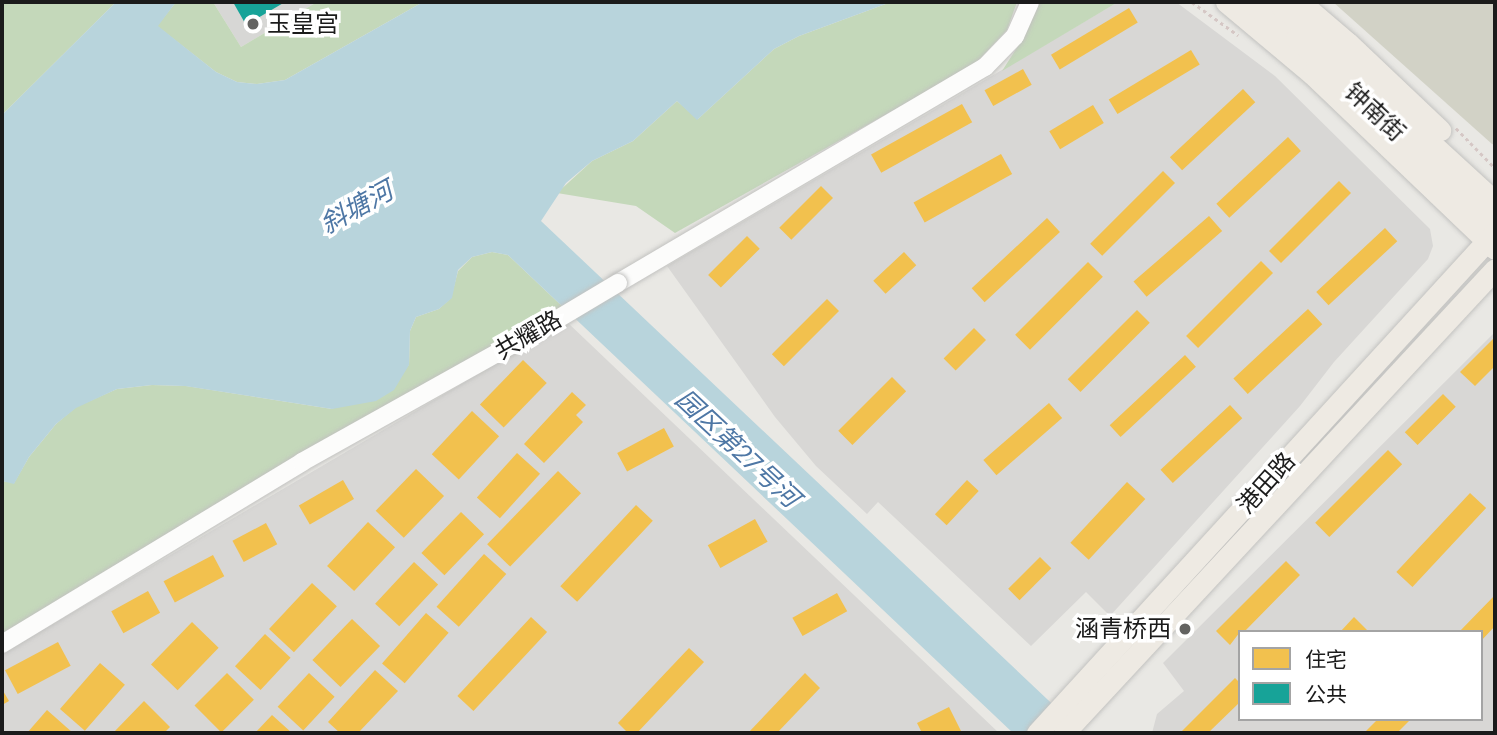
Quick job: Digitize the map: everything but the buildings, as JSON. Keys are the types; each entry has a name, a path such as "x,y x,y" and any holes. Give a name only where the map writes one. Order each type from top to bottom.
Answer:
{"main road":[{"path":"1226,2 1312,74 1493,237"},
{"name":"钟南街","path":"1251,2 1296,38 1493,237"},
{"name":"钟南街","path":"1276,2 1495,202"},
{"path":"1300,2 1348,43 1495,183"},
{"name":"港田路","path":"1066,721 1493,237"},
{"name":"港田路","path":"1037,733 1066,721 1495,269"}],"street":[{"name":"共耀路","path":"2,644 302,461 551,323 985,67 1015,36 1030,2"}],"shaded area":[{"name":"玉皇宫","path":"213,2 317,2 241,47"},
{"path":"1118,2 1176,2 1275,76 1430,229 1433,246 1428,259 1334,362 1300,406 1110,616 1086,592 1031,646 878,502 867,514 816,466 775,417 667,266"},
{"path":"1333,2 1495,2 1495,145 1492,144"},
{"path":"567,322 999,733 2,733 2,654"},
{"path":"1495,332 1495,733 1152,733 1157,714 1184,691 1163,663"}],"green space":[{"path":"2,2 116,2 2,115"},
{"path":"176,2 213,2 241,47 317,2 423,2 285,80 257,84 237,82 216,72 157,26"},
{"path":"891,2 1017,2 1007,30 974,65 675,233 636,206 557,193 592,161 633,141 677,101 698,119 774,49 799,36"},
{"path":"1040,2 1118,2 1002,71 1018,46"},
{"path":"492,252 508,255 565,309 2,642 2,481 14,483 29,457 56,424 76,407 117,389 152,385 186,386 332,409 409,365 410,331 416,317 439,309 451,298 458,271 472,257"}],"water":[{"path":"116,2 176,2 158,26 216,72 237,82 257,84 285,80 423,2 891,2 799,36 774,49 697,120 677,101 633,141 592,161 566,183 541,221 1083,733 1013,733 508,255 492,252 472,257 458,270 452,298 439,309 416,317 410,331 409,365 394,390 376,401 332,409 185,386 152,385 117,389 76,408 56,424 29,457 14,484 2,481 2,115"}],"place":[{"name":"玉皇宫","path":"253,24"},
{"name":"涵青桥西","path":"1185,629"}],"water label":[{"name":"斜塘河","path":"357,208"},
{"name":"园区第27号河","path":"737,449"}]}
